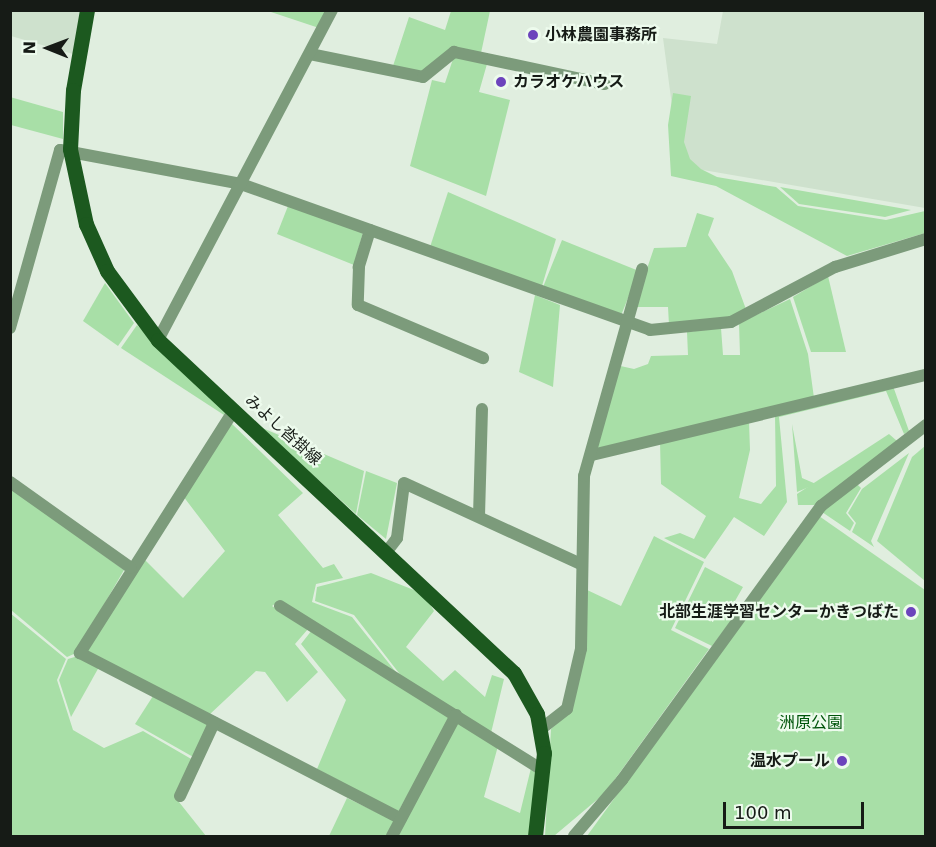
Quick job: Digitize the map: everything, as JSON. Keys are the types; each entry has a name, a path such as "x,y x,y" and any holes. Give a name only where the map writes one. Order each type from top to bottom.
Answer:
{"main road":[{"name":"みよし沓掛線","path":"87,10 73,90 70,149 86,224 107,271 158,340 388,550 514,672 541,729 544,771 535,837"}],"street":[{"path":"158,340 332,10"},
{"path":"310,54 423,77 454,52 605,84"},
{"path":"10,328 55,158 60,150 70,149 241,184 650,330 731,322 835,267 926,238"},
{"path":"370,230 359,267 358,305 483,358"},
{"path":"541,729 567,709 581,649 582,500 626,322 642,269"},
{"path":"592,455 926,375"},
{"path":"479,516 482,409"},
{"path":"234,410 131,568 80,653 400,819"},
{"path":"574,837 622,780 821,506 926,425"},
{"path":"10,483 131,568"},
{"path":"388,550 397,538 404,483 581,564"},
{"path":"280,606 544,771"},
{"path":"392,837 456,715"},
{"path":"180,796 214,723"}],"shaded area":[{"path":"10,11 81,11 73,54 11,36"},
{"path":"723,11 925,11 925,208 680,166 663,38 717,44"}],"green space":[{"path":"268,11 328,11 319,28"},
{"path":"451,11 490,11 481,53 455,47 422,73 392,69 409,17 445,30"},
{"path":"454,56 487,64 479,92 510,100 486,196 410,166 432,80 445,83"},
{"path":"673,93 691,96 684,142 690,159 701,169 717,177 776,187 798,206 886,220 925,211 925,233 847,256 716,186 671,176 668,125"},
{"path":"10,97 63,112 63,139 11,125"},
{"path":"780,187 911,210 885,217 799,204"},
{"path":"448,192 556,239 542,286 430,247"},
{"path":"288,206 363,232 354,265 277,234"},
{"path":"697,213 714,218 708,235 732,271 747,312 731,319 669,325 668,307 634,307 654,248 686,247"},
{"path":"562,240 639,271 619,319 543,288"},
{"path":"828,276 846,352 811,352 793,297"},
{"path":"105,283 134,323 118,346 83,321"},
{"path":"535,295 560,305 553,387 519,372"},
{"path":"790,299 808,354 814,398 597,450 616,365 634,369 648,364 651,356 688,355 687,332 721,328 723,355 740,355 739,323"},
{"path":"137,325 226,410 224,415 121,348"},
{"path":"893,386 909,431 904,434 886,391 779,417 787,502 764,536 734,517 705,559 664,538 680,533 694,539 706,516 661,484 660,441 749,421 750,450 739,498 761,504 776,486 775,415"},
{"path":"230,422 303,493 278,515 323,568 334,564 343,578 316,584 312,602 352,617 399,676 279,601 272,606 308,629 295,644 318,672 287,702 265,672 256,671 209,715 86,652 143,558 183,598 225,551 183,496"},
{"path":"792,424 802,478 816,484 797,492"},
{"path":"260,427 364,471 356,514"},
{"path":"889,434 897,441 816,505 798,505 797,494"},
{"path":"925,446 925,581 877,541 912,457"},
{"path":"909,453 871,541 874,547 852,532 856,523 848,513 862,489"},
{"path":"366,471 397,483 386,539 357,515"},
{"path":"855,482 861,488 846,513 854,523 850,531 822,512"},
{"path":"10,488 124,570 76,653 67,657 11,610"},
{"name":"洲原公園","path":"819,516 925,590 925,836 587,836"},
{"path":"654,536 704,562 671,630 709,649 605,793 554,836 545,836 551,729 570,712 585,589 621,606"},
{"path":"705,567 743,587 735,601 743,605 712,646 675,628"},
{"path":"371,573 424,594 434,611 406,647 443,681 455,670 485,697 492,675 504,679 491,733 402,677 354,615 315,601 317,587"},
{"path":"10,613 66,659 57,680 73,730 104,748 143,731 193,760 175,797 206,836 11,836"},
{"path":"312,630 451,717 398,812 317,769 346,700 301,644"},
{"path":"78,656 99,667 71,717 59,680 68,659"},
{"path":"153,696 210,725 195,758 135,724"},
{"path":"457,720 498,746 484,797 520,813 531,768 539,772 529,836 397,836"},
{"path":"347,798 395,821 387,836 329,836"}],"place":[{"name":"小林農園事務所","path":"533,35"},
{"name":"カラオケハウス","path":"501,82"},
{"name":"北部生涯学習センターかきつばた","path":"911,612"},
{"name":"温水プール","path":"842,761"}]}
